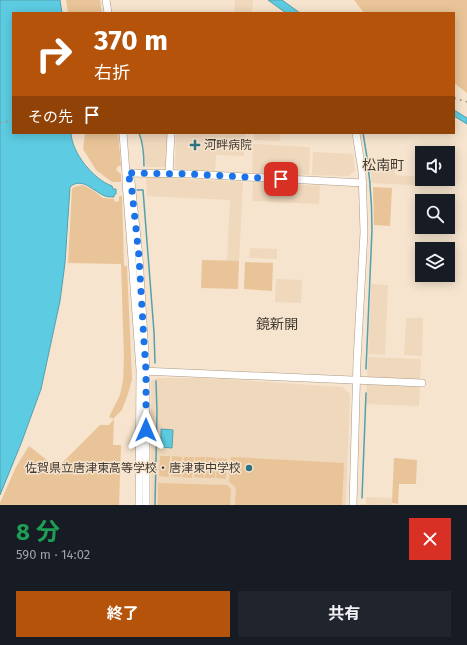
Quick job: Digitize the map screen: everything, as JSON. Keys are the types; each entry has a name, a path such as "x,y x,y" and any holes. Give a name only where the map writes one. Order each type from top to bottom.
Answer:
{"street":[{"path":"106,0 108,12"},
{"path":"123,134 132,259 143,371 146,505"},
{"path":"169,174 171,134"},
{"path":"353,505 364,232 363,183 356,134"},
{"path":"126,173 363,183"},
{"path":"143,371 422,383"},
{"path":"139,505 143,371"}],"shaded area":[{"path":"66,0 100,0 102,12 68,12"},
{"path":"235,0 253,0 252,12 234,12"},
{"path":"354,0 467,0 467,93 455,84 455,12 363,12"},
{"path":"85,134 118,134 121,166 118,166 116,170 121,174 121,182 112,182 96,170 83,149"},
{"path":"140,134 169,134 166,167 146,167"},
{"path":"176,134 245,134 244,156 216,155 215,171 177,169 175,167"},
{"path":"254,134 280,134 280,141 254,140"},
{"path":"253,144 310,147 309,175 252,172"},
{"path":"313,152 353,154 355,171 348,176 312,175"},
{"path":"370,168 395,169 395,175 415,176 415,185 372,183"},
{"path":"146,177 243,182 239,261 227,261 230,200 147,196"},
{"path":"253,182 320,186 319,204 252,201"},
{"path":"82,185 91,189 103,198 114,199 115,202 119,201 119,196 122,196 124,266 127,266 132,379 122,410 114,419 109,417 120,395 123,381 124,358 121,264 68,263 72,189"},
{"path":"373,187 392,188 390,226 374,225"},
{"path":"250,248 277,249 277,259 249,258"},
{"path":"202,260 239,261 238,289 201,288"},
{"path":"245,262 273,263 272,291 244,289"},
{"path":"276,279 302,280 301,303 275,302"},
{"path":"371,284 388,285 385,355 368,354"},
{"path":"406,318 423,318 422,356 404,355"},
{"path":"368,357 421,359 419,406 366,404"},
{"name":"佐賀県立唐津東高等学校・唐津東中学校","path":"157,378 207,378 342,387 350,394 346,505 151,505 151,381"},
{"path":"114,419 113,445 121,445 119,505 0,505 16,467 29,446 57,468 100,425 109,425"},
{"path":"160,456 170,456 169,477 159,476"},
{"path":"172,456 182,457 181,477 171,476"},
{"path":"184,457 194,457 192,478 182,477"},
{"path":"195,457 205,457 204,478 194,477"},
{"path":"206,457 216,458 215,478 205,478"},
{"path":"231,457 344,463 342,505 235,505 236,488 229,481"},
{"path":"217,458 227,459 226,479 216,478"},
{"path":"394,458 417,460 416,484 399,484 398,504 392,503"},
{"path":"158,483 227,485 231,489 230,505 158,505"},
{"path":"366,497 392,498 392,505 366,505"}],"water":[{"path":"0,0 60,0 62,12 12,12 12,134 71,134 72,141 79,157 98,178 112,186 113,189 116,189 116,194 114,197 106,196 88,186 79,183 70,187 65,263 60,301 41,389 0,495"},
{"path":"268,0 282,0 299,12 285,12"},
{"path":"455,111 467,118 467,124 455,117"},
{"path":"161,429 173,430 172,448 161,447"}],"waterway":[{"path":"139,134 143,150 144,166"},
{"path":"363,134 371,194 372,218 366,369"},
{"path":"137,190 143,190 155,363"},
{"path":"155,505 157,411 156,381"},
{"path":"362,498 366,393"}],"railway":[{"path":"455,98 467,102"},
{"path":"0,123 12,120"}],"place":[{"name":"河畔病院","path":"195,145"},
{"name":"佐賀県立唐津東高等学校・唐津東中学校","path":"249,468"}],"district":[{"name":"松南町","path":"383,165"},
{"name":"鏡新開","path":"277,324"}],"route":[{"path":"146,430 146,371 139,257 131,182 126,173 191,174 281,179"}]}
